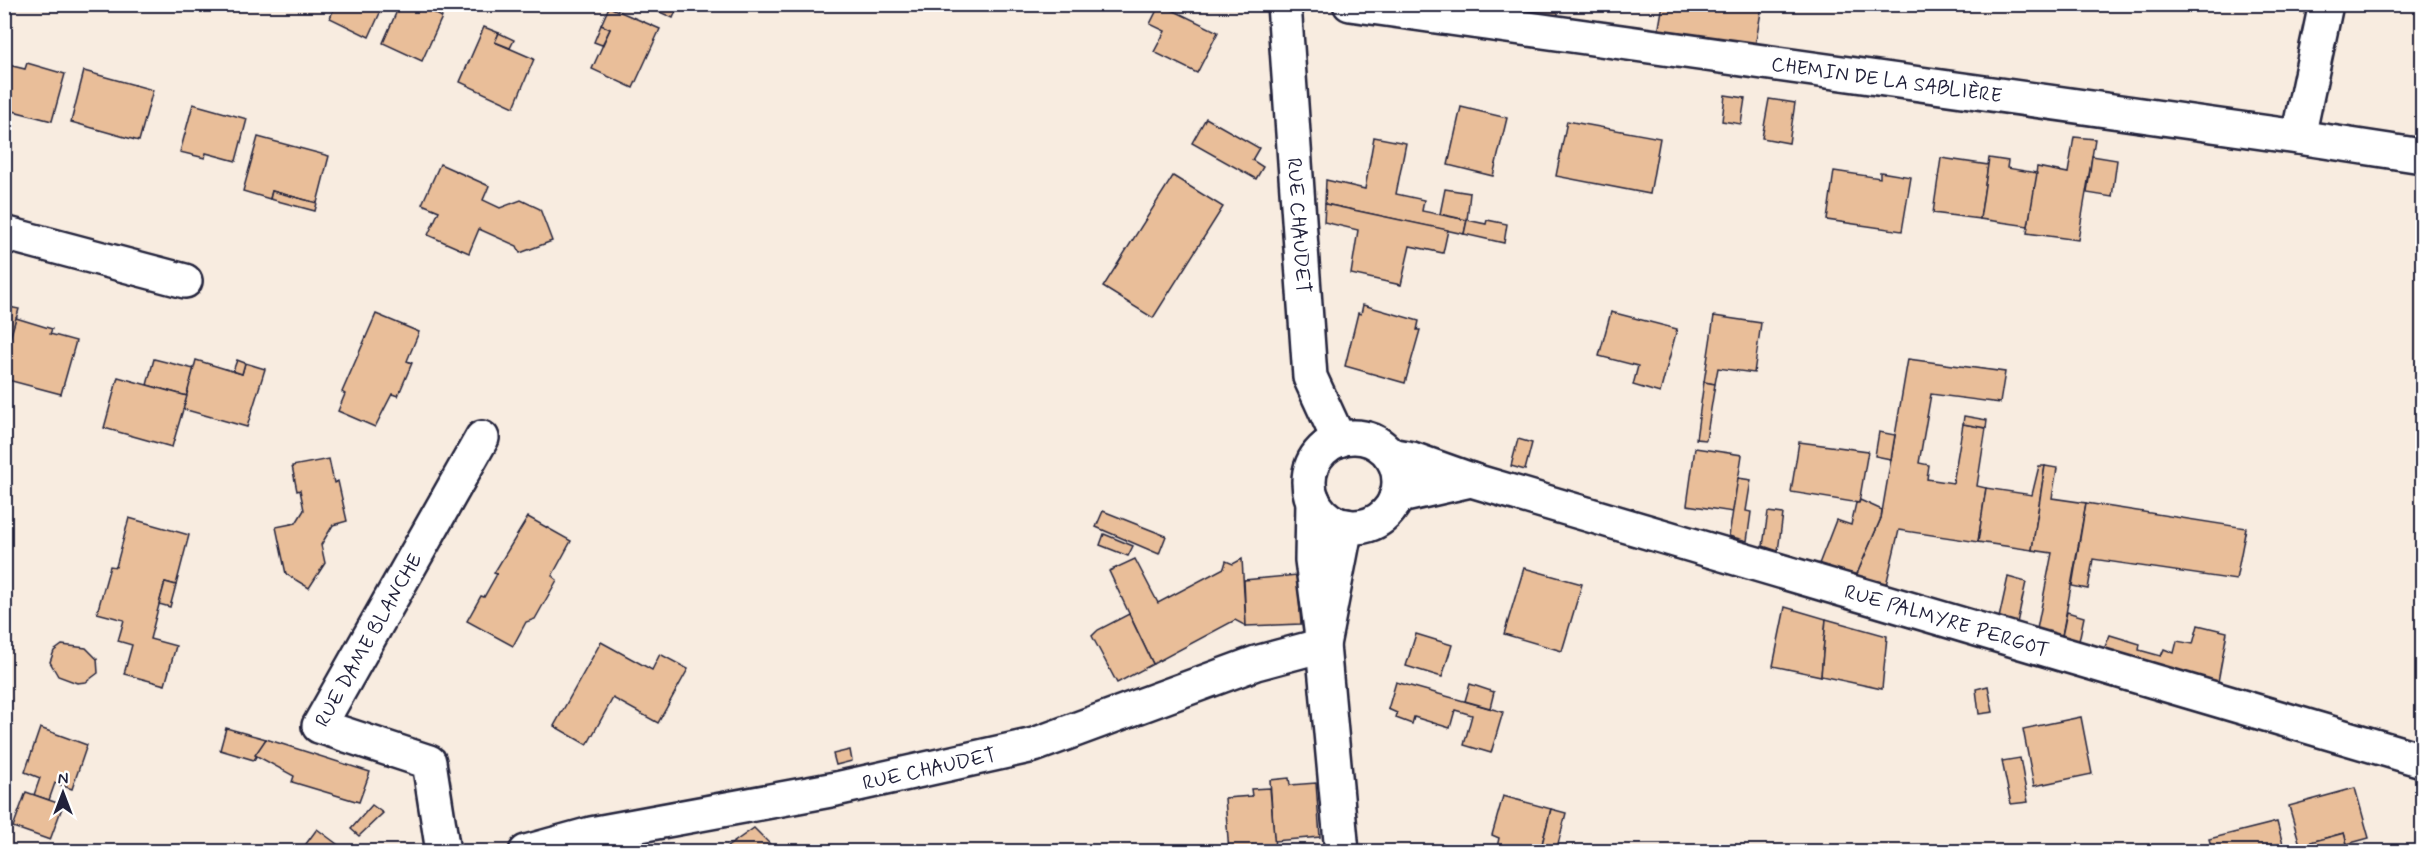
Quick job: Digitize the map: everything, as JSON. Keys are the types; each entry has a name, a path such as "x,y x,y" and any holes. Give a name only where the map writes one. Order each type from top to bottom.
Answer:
{"street":[{"name":"RUE CHAUDET","path":"1284,4 1310,377 1339,440"},
{"name":"CHEMIN DE LA SABLIÈRE","path":"1350,4 2298,136 2422,156"},
{"path":"2298,136 2326,4"},
{"path":"4,233 185,281"},
{"name":"RUE DAME BLANCHE","path":"443,852 429,762 319,726 482,438"},
{"path":"1353,438 1367,440 1380,446 1390,455 1398,475 1396,496 1391,507 1371,524 1346,526 1332,521 1320,512 1309,486 1313,464 1326,447 1339,440 1353,438"},
{"name":"RUE PALMYRE PERGOT","path":"1390,455 1412,459 1471,480 2422,760"},
{"name":"RUE PALMYRE PERGOT","path":"1396,496 1471,480"},
{"path":"1313,500 1312,560 1323,645 1342,852"},
{"path":"1323,645 1346,526"},
{"name":"RUE CHAUDET","path":"526,852 591,834 836,789 1034,746 1256,663 1323,645"}],"building":[{"path":"336,4 384,4 369,37 330,18"},
{"path":"400,4 421,4 420,6 442,17 422,61 383,43"},
{"path":"642,4 679,4 673,18"},
{"path":"1160,4 1218,32 1197,73 1154,52 1165,31 1150,24"},
{"path":"1513,4 1562,4 1553,25"},
{"path":"1663,4 1762,6 1754,53 1657,39"},
{"path":"609,7 660,29 633,88 592,69 610,29 601,25"},
{"path":"601,25 610,29 602,45 594,42"},
{"path":"484,27 499,33 495,42 534,59 514,107 460,82"},
{"path":"499,33 514,40 510,48 495,42"},
{"path":"27,63 65,74 52,121 13,111 11,118 4,116 4,64 25,69"},
{"path":"84,71 153,90 139,141 71,122"},
{"path":"1725,95 1745,98 1741,124 1722,121"},
{"path":"1769,99 1795,103 1789,143 1762,138"},
{"path":"193,104 247,119 236,161 206,153 205,158 180,152"},
{"path":"1461,107 1507,118 1493,176 1448,165"},
{"path":"1206,118 1259,148 1252,160 1263,167 1256,179 1192,143"},
{"path":"1567,121 1660,138 1650,194 1556,176"},
{"path":"258,137 329,156 317,203 272,191 270,199 243,191"},
{"path":"1374,137 1406,143 1396,194 1424,200 1422,211 1467,220 1464,234 1325,204 1326,180 1365,189"},
{"path":"2074,137 2095,139 2078,240 2027,233 2037,167 2068,173"},
{"path":"2092,156 2117,160 2112,197 2087,193"},
{"path":"1941,158 1988,165 1980,219 1933,213"},
{"path":"1989,158 2008,161 2007,168 2037,173 2028,226 1980,219"},
{"path":"440,164 489,186 483,200 500,208 521,200 540,209 552,241 520,253 517,246 479,229 469,253 428,235 439,211 422,204"},
{"path":"1834,171 1880,178 1880,172 1911,177 1902,231 1827,220"},
{"path":"1173,176 1223,207 1153,318 1103,287"},
{"path":"1445,189 1470,193 1467,220 1440,214"},
{"path":"272,191 317,203 315,211 270,199"},
{"path":"1325,204 1448,230 1443,253 1410,246 1401,285 1351,274 1358,230 1324,222"},
{"path":"1467,220 1486,224 1487,220 1507,224 1504,243 1464,234"},
{"path":"1363,305 1419,321 1417,330 1420,330 1405,383 1345,366 1358,313 1361,314"},
{"path":"4,306 19,309 4,359"},
{"path":"1611,312 1677,329 1660,393 1633,385 1638,366 1599,356"},
{"path":"376,314 419,332 407,361 412,363 398,396 392,394 375,427 338,411 345,394 342,392"},
{"path":"1714,316 1761,323 1754,373 1718,368 1715,384 1704,382"},
{"path":"16,318 52,329 50,334 76,341 61,394 4,379 4,359"},
{"path":"154,359 194,369 187,396 147,385"},
{"path":"1908,359 2005,372 2000,403 1931,394 1919,463 1929,465 1927,479 1953,483 1963,424 1986,428 1977,486 1986,488 1978,542 1899,530 1886,585 1856,576 1881,518"},
{"path":"196,360 242,374 245,363 265,369 247,427 183,409"},
{"path":"237,360 245,363 242,374 233,371"},
{"path":"118,377 187,396 172,447 104,428"},
{"path":"1704,382 1715,384 1706,440 1696,439"},
{"path":"1964,416 1987,420 1986,428 1963,424"},
{"path":"1879,432 1895,435 1891,459 1875,456"},
{"path":"1518,439 1532,443 1525,470 1511,466"},
{"path":"1799,442 1868,451 1859,503 1791,492"},
{"path":"1695,448 1742,455 1733,512 1687,505"},
{"path":"329,459 334,483 338,481 347,521 333,525 321,545 325,563 309,588 286,574 276,527 296,523 304,510 292,466"},
{"path":"2039,466 2045,466 2032,550 1978,542 1986,488 2032,495"},
{"path":"2045,466 2057,468 2052,498 2086,503 2062,636 2037,629 2052,553 2032,550"},
{"path":"1738,478 1751,480 1746,511 1751,512 1747,541 1729,536"},
{"path":"1860,500 1882,510 1881,518 1856,576 1819,564 1836,520 1851,525 1856,503"},
{"path":"2086,503 2246,528 2236,580 2093,559 2088,589 2072,586"},
{"path":"1103,511 1166,536 1159,554 1096,527"},
{"path":"1768,512 1783,514 1778,551 1763,546"},
{"path":"528,517 571,541 552,576 557,580 535,619 526,622 513,646 467,621 481,596 484,597 497,574 494,573"},
{"path":"129,518 189,535 176,585 165,582 150,639 176,646 165,685 124,674 132,645 118,641 124,620 97,613 110,566 116,567"},
{"path":"1104,534 1133,546 1128,556 1100,545"},
{"path":"1135,559 1158,603 1224,568 1226,561 1233,564 1242,559 1246,626 1235,620 1153,664 1109,571"},
{"path":"1524,568 1582,584 1562,651 1504,634"},
{"path":"1297,575 1301,624 1246,626 1244,580"},
{"path":"2008,577 2026,582 2017,623 1999,618"},
{"path":"165,582 176,585 170,607 159,604"},
{"path":"1785,607 1826,619 1821,676 1773,666"},
{"path":"2067,612 2084,617 2079,641 2062,636"},
{"path":"1129,614 1153,664 1117,683 1092,636 1098,630"},
{"path":"1826,619 1887,636 1882,689 1821,676"},
{"path":"2198,625 2227,632 2218,682 2104,649 2110,635 2140,644 2139,650 2161,656 2164,649 2174,653 2177,641 2193,644"},
{"path":"1416,634 1452,645 1442,677 1406,666"},
{"path":"601,642 652,670 660,654 688,669 658,723 613,698 587,745 554,726"},
{"path":"62,645 86,648 97,659 98,673 86,682 77,683 58,676 50,662 54,651"},
{"path":"1396,682 1503,712 1491,753 1464,745 1472,715 1455,710 1450,728 1414,717 1412,724 1396,718 1397,713 1388,709"},
{"path":"1470,684 1494,692 1490,708 1465,701"},
{"path":"1988,686 1993,712 1979,714 1976,689"},
{"path":"2081,717 2092,774 2034,786 2023,729"},
{"path":"40,728 87,745 72,789 55,783 49,800 34,795 40,778 25,772"},
{"path":"226,728 266,739 254,760 220,750"},
{"path":"266,739 370,772 359,802 292,782 294,776 255,755"},
{"path":"850,750 852,761 836,765 833,754"},
{"path":"2020,758 2028,802 2011,804 2002,761"},
{"path":"1289,778 1290,785 1316,783 1320,837 1274,841 1270,780"},
{"path":"1270,788 1275,849 1229,852 1225,798 1252,796 1251,789"},
{"path":"2355,788 2369,838 2347,844 2344,833 2311,842 2313,852 2302,852 2289,806"},
{"path":"26,792 63,805 50,840 13,827"},
{"path":"1503,796 1551,809 1540,852 1496,852 1499,838 1492,835"},
{"path":"372,805 383,813 359,836 351,829"},
{"path":"1551,809 1566,813 1556,852 1540,852"},
{"path":"2277,822 2285,852 2213,852 2209,839"},
{"path":"754,828 770,844 765,852 720,852"},
{"path":"317,829 345,850 300,852"},
{"path":"2344,833 2347,844 2313,852 2311,842"}]}
